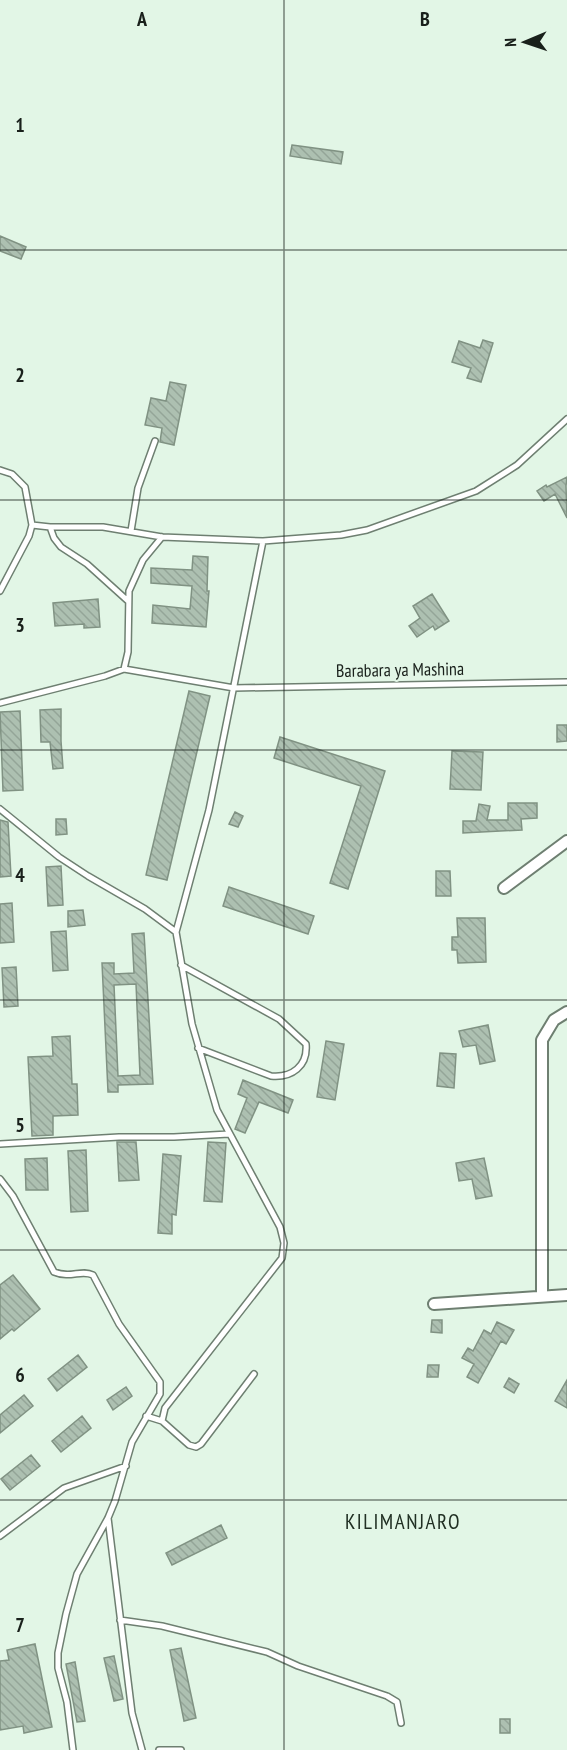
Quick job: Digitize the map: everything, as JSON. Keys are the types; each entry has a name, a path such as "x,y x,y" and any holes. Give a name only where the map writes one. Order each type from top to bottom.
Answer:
{"street":[{"path":"504,888 567,841"},
{"path":"542,1296 542,1040 554,1020 567,1012"},
{"path":"434,1304 567,1295"}],"lane":[{"path":"32,525 103,527 162,537 263,541 341,535 367,530 466,494 517,465 567,419"},
{"path":"131,531 138,488 154,441"},
{"path":"0,470 12,474 25,487 32,525 29,536 0,591"},
{"path":"50,526 54,538 62,547 87,564 128,601"},
{"path":"0,703 124,669 128,652 128,601 133,580 143,560 162,537"},
{"path":"162,1421 165,1408 282,1258 284,1243 280,1227 216,1110 198,1048 176,932 209,810 263,541"},
{"name":"Barabara ya Mashina","path":"124,669 234,688 567,682"},
{"path":"0,809 59,857 145,909 176,932"},
{"path":"181,965 279,1019 306,1044 307,1054 303,1064 282,1077 271,1076 198,1048"},
{"path":"0,1144 108,1137 229,1134"},
{"path":"0,1179 14,1196 54,1272 67,1276 89,1272 98,1281 119,1324 160,1382 160,1394 132,1442 108,1518 77,1574 58,1653 58,1668 67,1702 72,1750"},
{"path":"146,1416 162,1421 189,1445 196,1447 201,1444 254,1374"},
{"path":"0,1536 64,1488 126,1466"},
{"path":"108,1518 132,1713 142,1750"},
{"path":"120,1620 162,1626 267,1652 298,1666 362,1686 397,1702 401,1723"},
{"path":"159,1750 181,1750"}],"building":[{"path":"292,145 343,152 341,164 290,156"},
{"path":"0,236 26,247 21,259 0,251"},
{"path":"483,340 493,343 481,382 467,378 471,368 452,362 459,341 480,348"},
{"path":"170,382 186,385 174,445 160,442 162,428 145,425 151,398 166,401"},
{"path":"567,477 567,518 555,494 544,501 537,491"},
{"path":"193,556 208,557 207,591 209,591 206,627 152,623 153,605 190,609 192,586 151,583 151,568 192,570"},
{"path":"432,594 449,621 435,630 433,626 417,637 409,626 420,618 413,606"},
{"path":"98,599 100,627 84,628 84,624 55,626 53,603"},
{"path":"189,691 210,696 167,880 146,875"},
{"path":"61,709 63,768 53,769 50,742 41,742 40,710"},
{"path":"20,711 23,790 3,791 0,712"},
{"path":"557,725 567,725 567,741 557,742"},
{"path":"280,737 385,771 348,889 330,883 361,786 274,758"},
{"path":"452,751 483,752 481,790 450,789"},
{"path":"508,803 537,803 537,818 521,819 522,830 463,833 463,821 476,821 479,804 490,806 487,820 508,820"},
{"path":"235,812 243,816 238,827 229,824"},
{"path":"56,819 66,819 67,834 56,835"},
{"path":"0,820 8,822 11,876 0,877"},
{"path":"61,866 63,905 48,906 46,867"},
{"path":"436,871 450,871 451,896 436,896"},
{"path":"229,887 314,916 308,934 223,906"},
{"path":"12,903 14,942 0,943 0,904"},
{"path":"83,910 85,925 68,927 68,911"},
{"path":"457,918 485,918 486,962 458,963 457,950 452,950 452,937 458,937"},
{"path":"66,931 68,970 53,971 51,932"},
{"path":"144,933 153,1084 118,1085 118,1092 108,1092 102,963 114,963 114,974 134,973 132,934","holes":["136,984 140,1075 118,1076 114,985"]},
{"path":"16,967 18,1006 4,1007 2,968"},
{"path":"488,1025 495,1061 480,1064 476,1045 463,1047 459,1031"},
{"path":"70,1036 72,1084 77,1084 78,1115 53,1116 53,1135 32,1136 28,1057 53,1056 52,1037"},
{"path":"326,1041 344,1044 335,1100 317,1097"},
{"path":"440,1053 456,1054 454,1088 437,1086"},
{"path":"243,1080 293,1100 288,1113 259,1102 245,1133 235,1129 247,1098 238,1094"},
{"path":"117,1142 136,1142 139,1180 119,1181"},
{"path":"208,1142 226,1143 222,1202 204,1201"},
{"path":"86,1150 88,1211 71,1212 68,1151"},
{"path":"163,1154 181,1156 176,1215 172,1214 172,1234 158,1233"},
{"path":"47,1158 48,1190 26,1190 25,1159"},
{"path":"484,1158 492,1196 476,1199 472,1179 459,1181 456,1163"},
{"path":"13,1275 40,1309 14,1331 12,1329 0,1339 0,1285"},
{"path":"432,1320 442,1320 442,1333 431,1332"},
{"path":"497,1322 514,1330 506,1344 501,1341 478,1383 467,1377 474,1364 462,1358 468,1348 473,1351 484,1330 491,1334"},
{"path":"78,1355 87,1367 57,1391 48,1379"},
{"path":"428,1365 439,1365 438,1377 427,1377"},
{"path":"509,1378 519,1384 514,1393 504,1387"},
{"path":"567,1380 567,1408 555,1401"},
{"path":"126,1387 132,1396 113,1410 107,1400"},
{"path":"24,1395 33,1406 0,1433 0,1415"},
{"path":"82,1416 91,1428 61,1452 52,1441"},
{"path":"31,1455 40,1466 10,1490 1,1479"},
{"path":"221,1525 227,1538 172,1565 166,1553"},
{"path":"35,1644 52,1727 24,1733 23,1726 0,1730 0,1661 9,1660 7,1650"},
{"path":"181,1648 196,1718 184,1721 170,1650"},
{"path":"114,1656 123,1699 114,1701 104,1658"},
{"path":"75,1662 85,1721 77,1722 66,1664"},
{"path":"500,1719 510,1719 510,1733 500,1733"}],"district":[{"name":"KILIMANJARO","path":"403,1522"}]}
